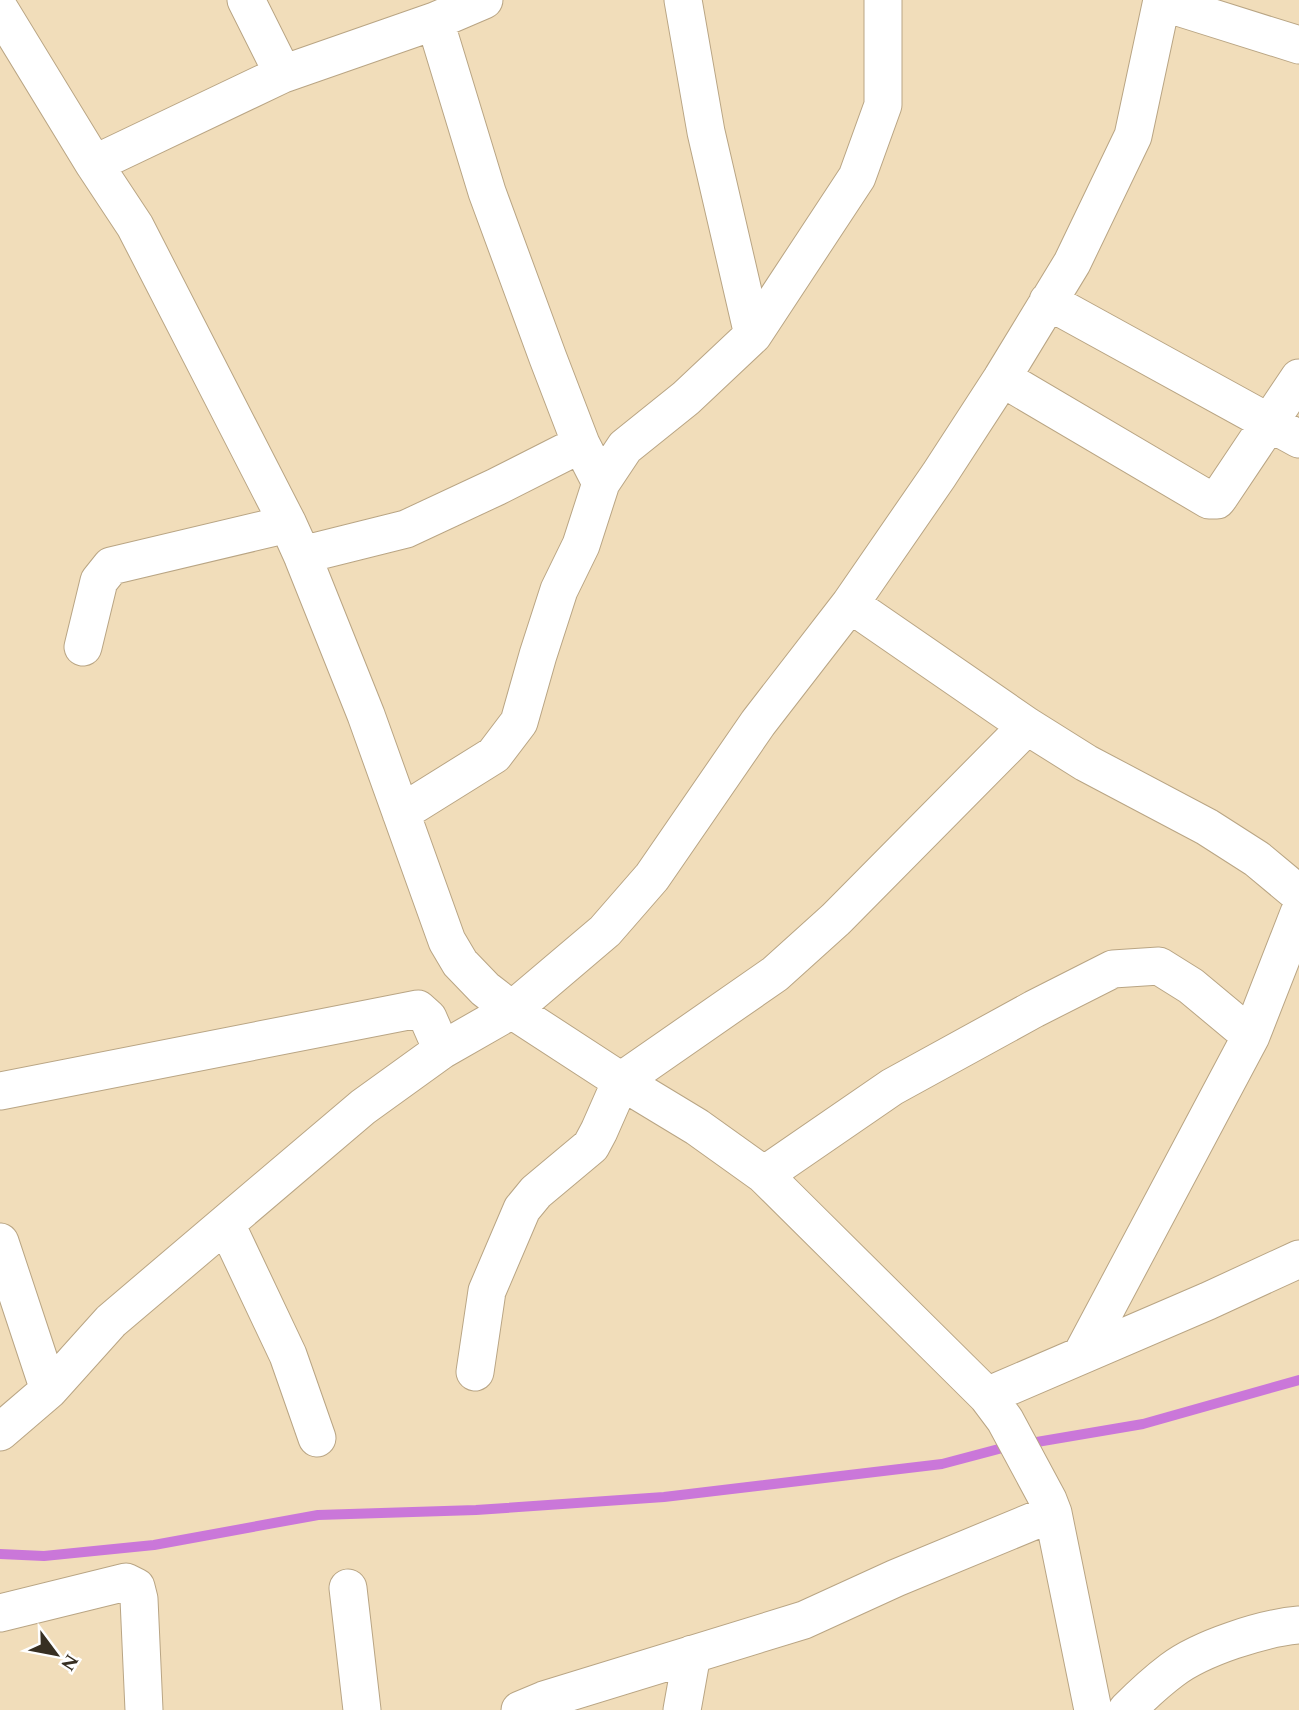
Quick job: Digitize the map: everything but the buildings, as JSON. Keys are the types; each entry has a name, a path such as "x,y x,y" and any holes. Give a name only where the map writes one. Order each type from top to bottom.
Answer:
{"street":[{"path":"246,0 283,74"},
{"path":"94,164 283,74 435,21 484,0"},
{"path":"683,0 706,132 753,335"},
{"path":"401,813 494,755 519,722 559,590 581,545 601,484 625,447 686,398 753,335 857,177 883,105 883,0"},
{"path":"0,1432 48,1390 111,1321 363,1107 442,1050 512,1010 605,931 652,877 758,723 850,604 939,475 1072,263 1133,136 1162,1 1299,45"},
{"path":"0,10 135,226 295,539 366,715 447,941 460,963 485,989 512,1010 621,1081 697,1126 764,1175 996,1408 1050,1506 1093,1710"},
{"path":"435,21 486,192 581,444 601,484"},
{"path":"1048,300 1284,431"},
{"path":"1002,378 1209,500 1217,500 1284,431 1299,378"},
{"path":"83,647 99,581 111,566 295,539 405,529 581,444"},
{"path":"850,604 1027,726 1086,763 1207,827 1257,859 1299,894"},
{"path":"475,1372 487,1291 522,1209 536,1192 591,1146 621,1081 775,974 836,919 1027,726"},
{"path":"1082,1354 1251,1036 1299,913"},
{"path":"764,1175 892,1087 1113,969 1159,966 1191,986 1251,1036"},
{"path":"0,1091 418,1009 428,1018 442,1050"},
{"path":"226,1224 288,1355 317,1438"},
{"path":"0,1242 48,1390"},
{"path":"996,1408 1082,1354 1299,1259"},
{"path":"520,1710 544,1700 804,1620 1050,1506"},
{"path":"0,1613 126,1582 136,1587 139,1599 144,1710"},
{"path":"348,1588 362,1710"},
{"path":"1127,1710 1174,1668 1217,1646 1281,1626 1299,1625"},
{"path":"682,1710 692,1654"}],"waterway":[{"path":"1025,1444 1143,1424 1299,1380"},
{"path":"0,1554 44,1556 154,1545 318,1515 476,1510 664,1497 942,1464 1010,1446"}]}
